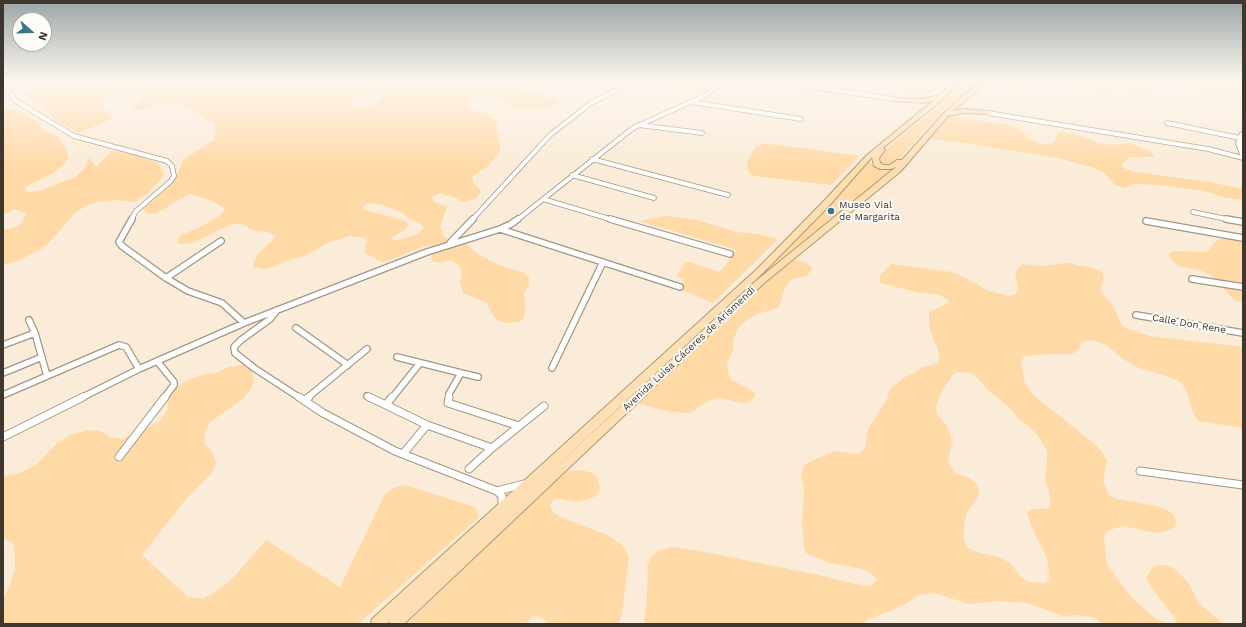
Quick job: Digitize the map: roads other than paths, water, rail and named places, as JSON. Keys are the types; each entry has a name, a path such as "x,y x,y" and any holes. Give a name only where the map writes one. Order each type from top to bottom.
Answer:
{"main road":[{"path":"917,117 919,109"},
{"name":"Avenida Luisa Cáceres de Arismendi","path":"377,624 760,271 869,156 927,109"},
{"name":"Avenida Luisa Cáceres de Arismendi","path":"395,624 760,282 883,182 906,161 952,109"},
{"path":"981,109 988,113"},
{"path":"945,115 963,111 988,113"},
{"path":"909,124 876,156 875,158 877,164 887,167 894,166 922,142"}],"street":[{"path":"30,109 74,136 167,161 172,166 174,176 136,211 119,242 122,246 166,278 188,291 222,303 244,322"},
{"path":"450,244 550,136 583,109"},
{"path":"3,437 139,369 244,322 450,244 500,229 511,224 592,159 638,125 674,109"},
{"path":"738,109 801,119"},
{"path":"988,113 1133,136 1243,158"},
{"path":"1167,123 1241,138 1243,155"},
{"path":"638,125 702,133"},
{"path":"592,159 728,195"},
{"path":"572,175 654,198"},
{"path":"544,198 730,254"},
{"path":"1193,212 1243,222"},
{"path":"1146,220 1243,238"},
{"path":"500,229 680,287"},
{"path":"166,278 221,241"},
{"path":"552,368 603,262"},
{"path":"1192,279 1243,287"},
{"path":"277,310 270,319 241,340 234,347 235,353 254,368 323,413 403,454 497,491 502,496 503,501 501,510"},
{"name":"Calle Don Rene","path":"1136,314 1243,333"},
{"path":"29,320 35,333 47,376"},
{"path":"296,328 348,365"},
{"path":"3,345 35,333"},
{"path":"3,395 119,346 126,347 139,369"},
{"path":"305,400 367,349"},
{"path":"3,373 42,357"},
{"path":"397,357 478,377"},
{"path":"120,457 174,385 174,382 157,361"},
{"path":"386,405 420,363"},
{"path":"461,373 449,394 448,403 519,426"},
{"path":"367,396 427,425 492,448"},
{"path":"469,469 492,448 544,406"},
{"path":"403,454 427,425"},
{"path":"1140,471 1243,485"},
{"path":"497,491 531,482"}],"place":[{"name":"Museo Vial de Margarita","path":"831,211"}]}
